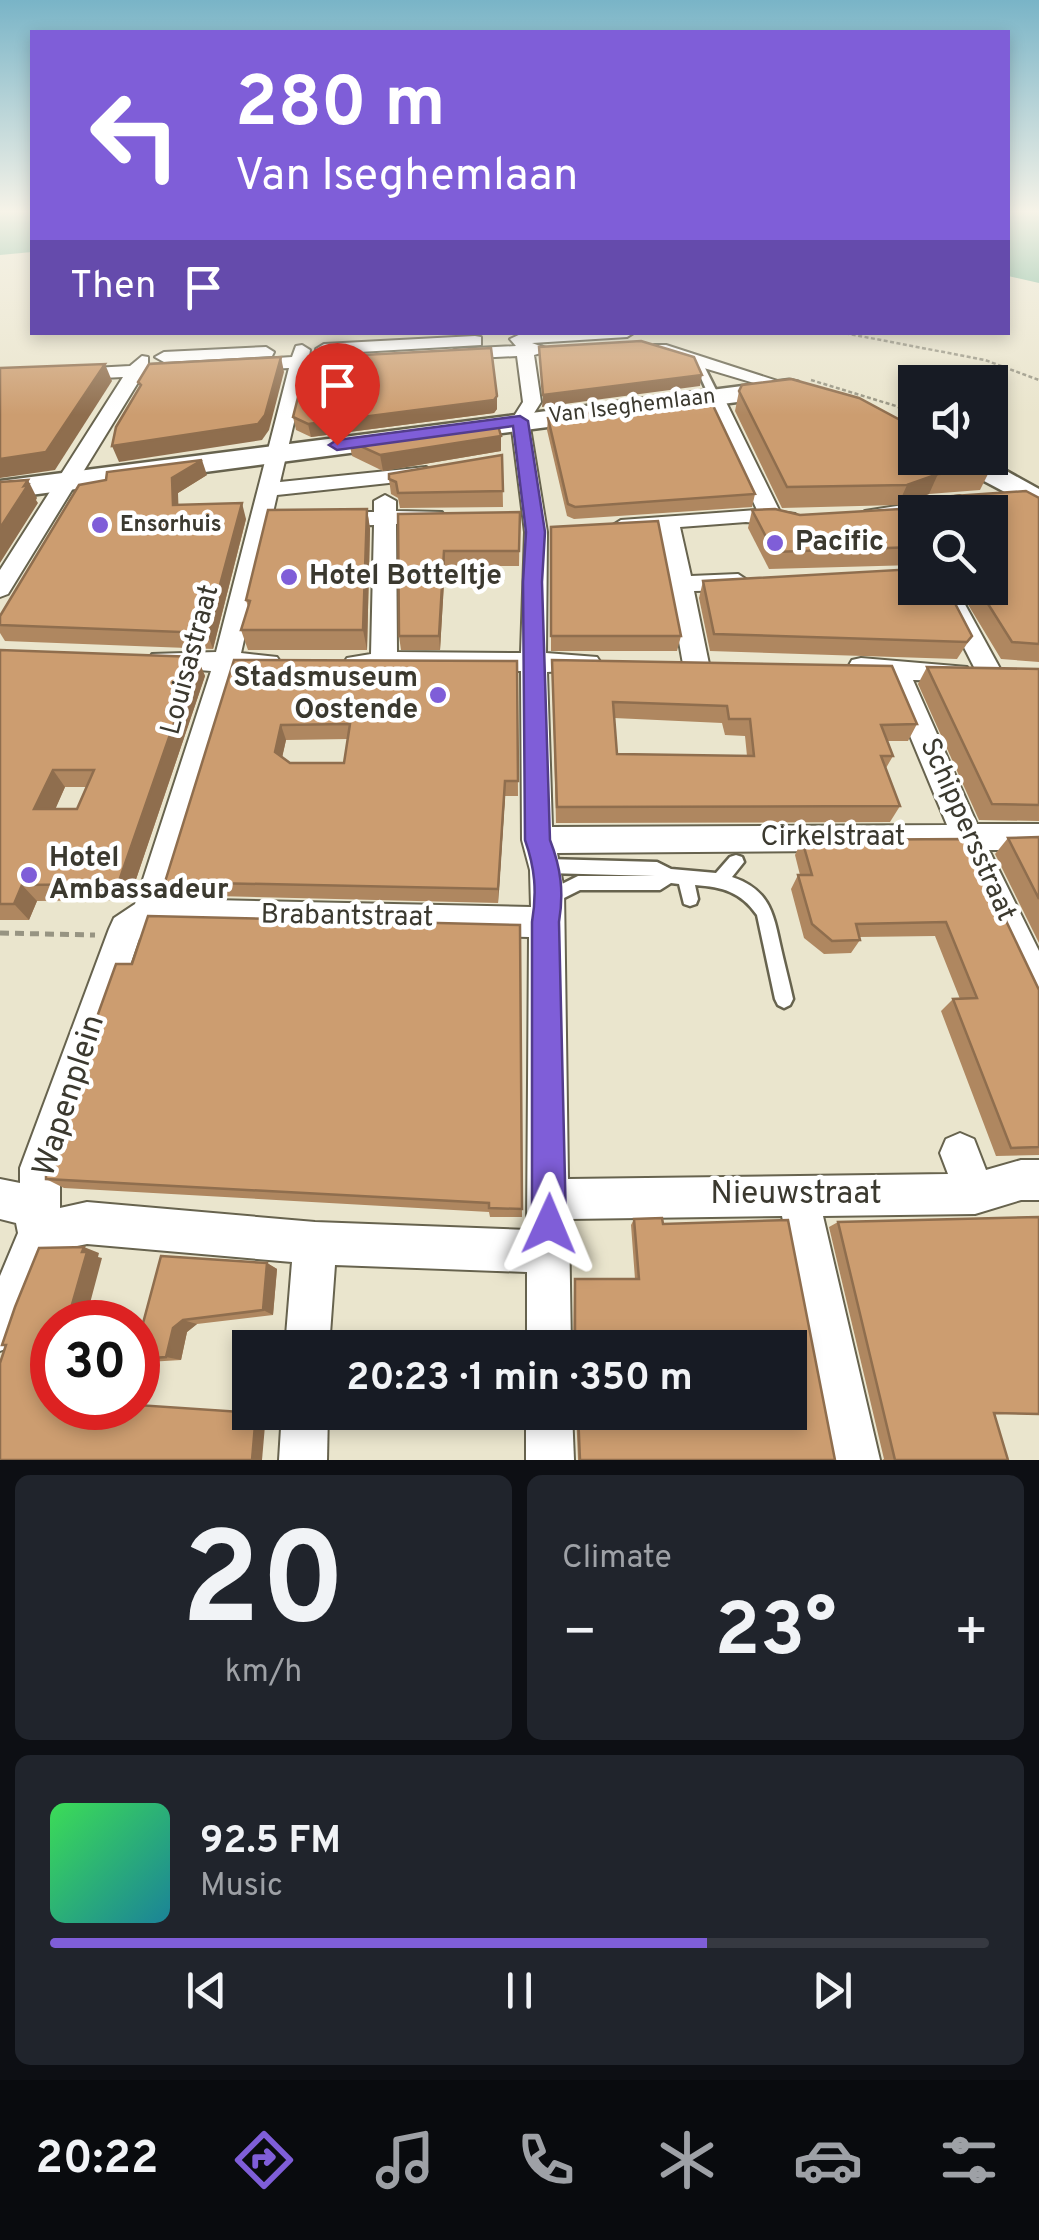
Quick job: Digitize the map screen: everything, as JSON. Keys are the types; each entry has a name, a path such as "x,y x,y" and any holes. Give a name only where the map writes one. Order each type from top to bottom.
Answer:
{"street":[{"path":"524,345 603,335"},
{"path":"0,366 140,364 524,345 642,344 792,382 820,396"},
{"path":"524,345 532,402 520,421 517,457 536,524 533,662 547,910 549,1330"},
{"name":"Louisastraat","path":"136,924 270,520 268,490 301,356"},
{"path":"0,378 140,364"},
{"path":"0,589 140,364"},
{"name":"Van Iseghemlaan","path":"0,490 714,396 792,382"},
{"path":"714,396 771,516"},
{"path":"268,490 386,480 456,468"},
{"path":"992,475 1035,499"},
{"path":"384,663 386,480"},
{"path":"848,518 905,521 929,504 1035,499"},
{"path":"593,528 771,516 813,520"},
{"path":"314,519 463,517"},
{"path":"669,524 696,664"},
{"path":"680,584 758,581"},
{"path":"954,605 990,674"},
{"path":"133,658 302,664"},
{"path":"339,664 605,663"},
{"path":"835,666 896,672 1023,674"},
{"name":"Schippersstraat","path":"896,672 967,837 1039,987"},
{"name":"Cirkelstraat","path":"542,853 734,860 967,837 1039,836"},
{"name":"Brabantstraat","path":"136,924 547,910"},
{"name":"Wapenplein","path":"39,1232 40,1168 136,924"},
{"path":"960,1153 975,1194"},
{"name":"Nieuwstraat","path":"550,1199 975,1194 1021,1180 1039,1180"},
{"path":"798,1194 856,1460"},
{"name":"Wapenplein","path":"0,1199 19,1200 32,1206 39,1232"},
{"path":"0,1329 39,1232 87,1223 316,1243 548,1250"},
{"path":"309,1330 316,1243"},
{"path":"303,1460 304,1430"},
{"path":"549,1430 550,1460"}],"lane":[{"path":"697,360 714,396"},
{"path":"542,853 657,869 668,876 686,878 734,860 748,890 765,913 784,999"},
{"path":"547,910 578,883 660,883 668,876"},
{"path":"686,878 690,899"}],"path":[{"path":"855,335 985,360 1039,380"},
{"path":"792,382 898,407"},
{"path":"0,933 136,924"}],"building":[{"path":"641,341 694,357 702,375 543,395 539,347"},
{"path":"491,348 497,396 494,400 308,424 293,417 308,358"},
{"path":"281,357 265,415 258,424 112,446 116,427 149,364"},
{"path":"105,364 46,452 0,459 0,368"},
{"path":"791,379 859,398 898,419 898,475 935,475 907,485 787,487 739,391 742,385"},
{"path":"709,397 755,494 575,507 568,504 548,418"},
{"path":"497,422 501,436 380,455 349,441"},
{"path":"502,455 503,491 398,493 396,482 389,479 389,474"},
{"path":"202,460 172,478 173,505 242,503 207,633 0,625 0,616 79,485 106,480 107,472"},
{"path":"28,480 24,486 28,485 0,528 0,482"},
{"path":"1026,491 1039,498 1039,644 1012,642 989,605 1008,605 1008,495 969,495"},
{"path":"367,509 363,630 241,630 268,510"},
{"path":"775,509 800,515 898,509 898,548 774,552 752,510"},
{"path":"520,512 519,551 444,551 439,636 399,636 398,514"},
{"path":"658,521 681,636 551,636 551,527"},
{"path":"898,570 898,605 956,605 972,636 967,642 714,634 703,581"},
{"path":"0,650 197,657 118,884 22,885 14,904 0,904","holes":["53,770 94,770 77,809 34,809"]},
{"path":"234,660 517,661 518,781 505,781 498,889 165,882","holes":["350,724 344,763 290,763 275,752 281,725"]},
{"path":"552,660 892,666 917,724 881,725 893,756 881,756 900,806 557,807","holes":["613,702 727,706 729,719 750,719 754,756 617,754"]},
{"path":"927,667 1039,669 1039,805 992,804"},
{"path":"1039,837 1039,899 1008,838"},
{"path":"967,839 1039,990 1039,1147 1011,1148 953,999 977,998 946,922 856,924 860,940 832,941 812,924 798,875 812,875 802,840"},
{"path":"148,916 520,925 522,1209 489,1208 489,1203 46,1179 46,1159 116,964 132,964"},
{"path":"1039,1217 1039,1414 994,1413 1008,1460 895,1460 838,1222"},
{"path":"662,1218 663,1224 788,1220 835,1460 580,1460 579,1430 807,1430 807,1330 575,1330 575,1279 639,1279 634,1219"},
{"path":"84,1247 82,1252 87,1252 73,1300 30,1300 30,1430 160,1430 160,1406 232,1411 232,1430 255,1430 252,1460 0,1460 0,1363 6,1345 2,1345 39,1248"},
{"path":"161,1256 267,1263 263,1310 183,1320 173,1328 166,1357 160,1357 160,1300 149,1300"}],"place":[{"name":"Ensorhuis","path":"100,525"},
{"name":"Pacific","path":"775,543"},
{"name":"Hotel Botteltje","path":"289,577"},
{"name":"Stadsmuseum Oostende","path":"438,695"},
{"name":"Hotel Ambassadeur","path":"29,875"}],"route":[{"path":"337,445 520,421 536,532 532,582 537,840 547,866 549,899 546,922 549,1224"}]}
